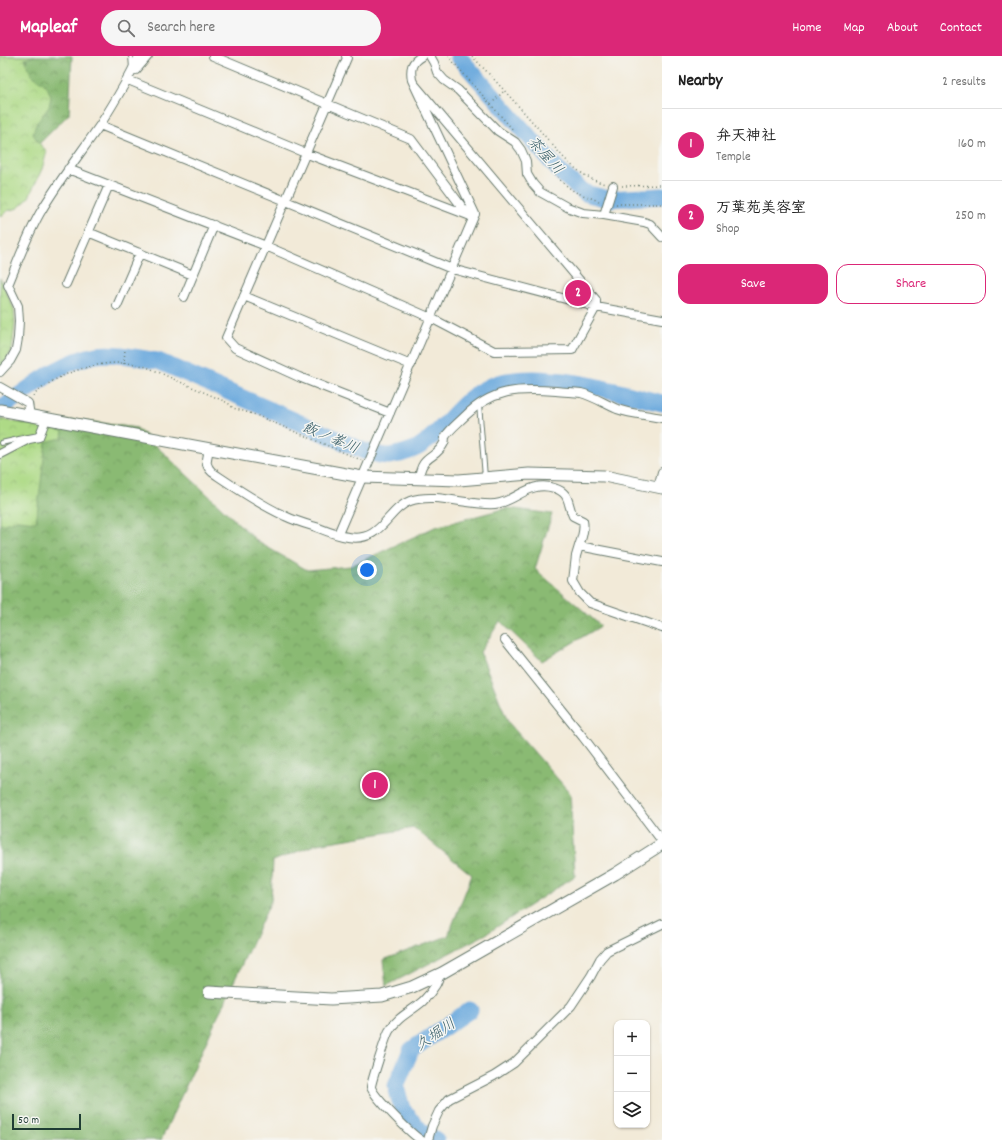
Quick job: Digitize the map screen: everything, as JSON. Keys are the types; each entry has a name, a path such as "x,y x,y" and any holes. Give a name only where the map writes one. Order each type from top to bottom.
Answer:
{"street":[{"path":"128,80 139,56"},
{"path":"0,372 10,361 16,350 20,321 18,306 8,286 39,214 68,169 100,125 128,80 148,56"},
{"path":"213,56 411,139 472,214"},
{"path":"346,56 347,58 226,338 235,348 299,377 390,413"},
{"path":"338,534 452,269 472,214 412,80 412,65 416,59 422,56"},
{"path":"430,56 444,80 458,90 498,131 514,142 521,150 526,161 527,174 540,192 567,207 582,213 604,215 650,224 662,237"},
{"path":"128,80 305,153 472,214"},
{"path":"68,169 266,246 431,318 494,351 572,350 596,307 596,300 415,85"},
{"path":"100,125 452,269 596,307 662,319"},
{"path":"66,284 109,185"},
{"path":"604,215 606,204 613,186"},
{"path":"184,297 214,225"},
{"path":"88,232 193,275"},
{"path":"117,306 140,253"},
{"path":"244,296 411,365"},
{"path":"0,387 28,403 30,416"},
{"path":"419,479 422,464 441,448 450,431 479,404 488,398 510,391 539,390 581,393 618,409 662,418"},
{"path":"0,410 362,477 459,480 529,474 604,476 660,488 662,472"},
{"path":"0,454 29,439 39,437 46,419"},
{"path":"209,449 206,462 207,467 253,499 286,517 348,537 361,537 371,534 380,528 399,508 409,501 430,498 468,503 496,504 538,486 554,488 563,492 568,500 573,516 583,521 584,524 576,556 573,581 580,593 590,603 662,628"},
{"path":"579,546 654,559 662,562"},
{"path":"505,640 583,737 662,841"},
{"path":"209,992 331,999 382,996 412,987 442,973 615,874 662,844"},
{"path":"428,1140 432,1126 439,1111 449,1099 494,1076 514,1063 571,1006 591,976 600,959 607,951 662,924"},
{"path":"421,1140 409,1131 373,1091 371,1082 389,1031 404,1015 423,1001 442,973"}],"lane":[{"path":"131,56 132,71"},
{"path":"479,404 485,477"},
{"path":"1,443 28,436 29,439"}],"path":[{"path":"448,56 516,132"},
{"path":"472,56 538,127 562,157 588,178 613,186 662,186"},
{"path":"490,104 504,91"},
{"path":"526,143 563,183 575,192 606,204 662,204"},
{"path":"124,364 125,348"},
{"path":"28,403 33,401 33,395 70,372 108,364 135,364 149,368 228,403 233,408 256,415 368,463"}],"green space":[{"path":"0,56 72,56 69,114 0,183"},
{"path":"0,56 35,56 25,59 32,75 47,86 51,97 49,107 36,124 33,134 42,147 47,151 42,169 28,199 18,208 7,211 0,217"},
{"path":"0,278 14,309 15,323 12,350 0,368"},
{"path":"0,419 63,431 62,438 46,442 36,522 18,520 0,525"},
{"path":"80,420 137,428 258,542 307,570 351,566 435,527 507,508 552,514 535,569 601,626 542,661 500,621 480,652 508,722 570,793 575,876 486,934 386,986 383,960 448,936 472,875 414,828 317,844 273,861 271,901 161,1140 0,1140 0,423"}],"waterway":[{"name":"茶屋川","path":"458,56 562,174 585,193 608,199 662,196"},
{"name":"飯ノ峯川","path":"0,409 46,377 70,363 83,358 104,354 158,361 364,451 385,456 400,454 420,446 431,438 469,399 492,385 506,381 525,379 565,381 585,384 662,403"},
{"name":"久堀川","path":"436,1140 421,1131 402,1109 396,1086 411,1050 470,1010"}],"place":[{"name":"万葉苑美容室","path":"578,293"},
{"name":"弁天神社","path":"375,785"}]}
